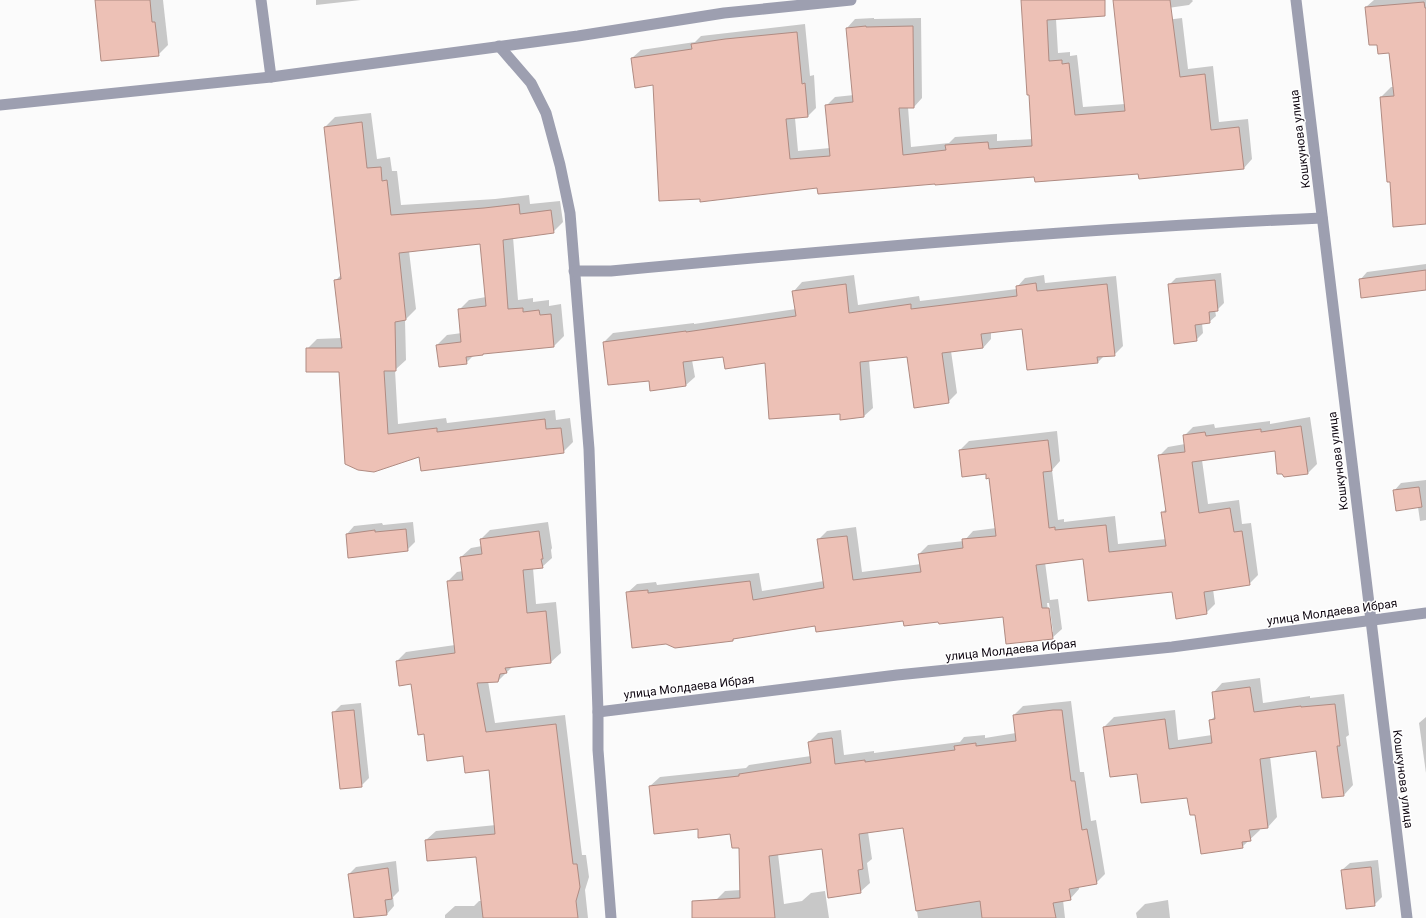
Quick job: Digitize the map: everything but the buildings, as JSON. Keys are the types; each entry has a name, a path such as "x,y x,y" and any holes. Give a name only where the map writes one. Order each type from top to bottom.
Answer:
{"street":[{"path":"261,0 271,77"},
{"path":"0,105 271,77 585,35 724,13 851,0"},
{"name":"Кошкунова улица","path":"1296,0 1407,918"},
{"path":"499,46 531,84 546,113 560,165 570,213 589,449 598,750 611,918"},
{"path":"574,271 611,271 848,249 1209,223 1322,218"},
{"name":"улица Молдаева Ибрая","path":"598,712 897,675 1172,647 1426,613"}]}
